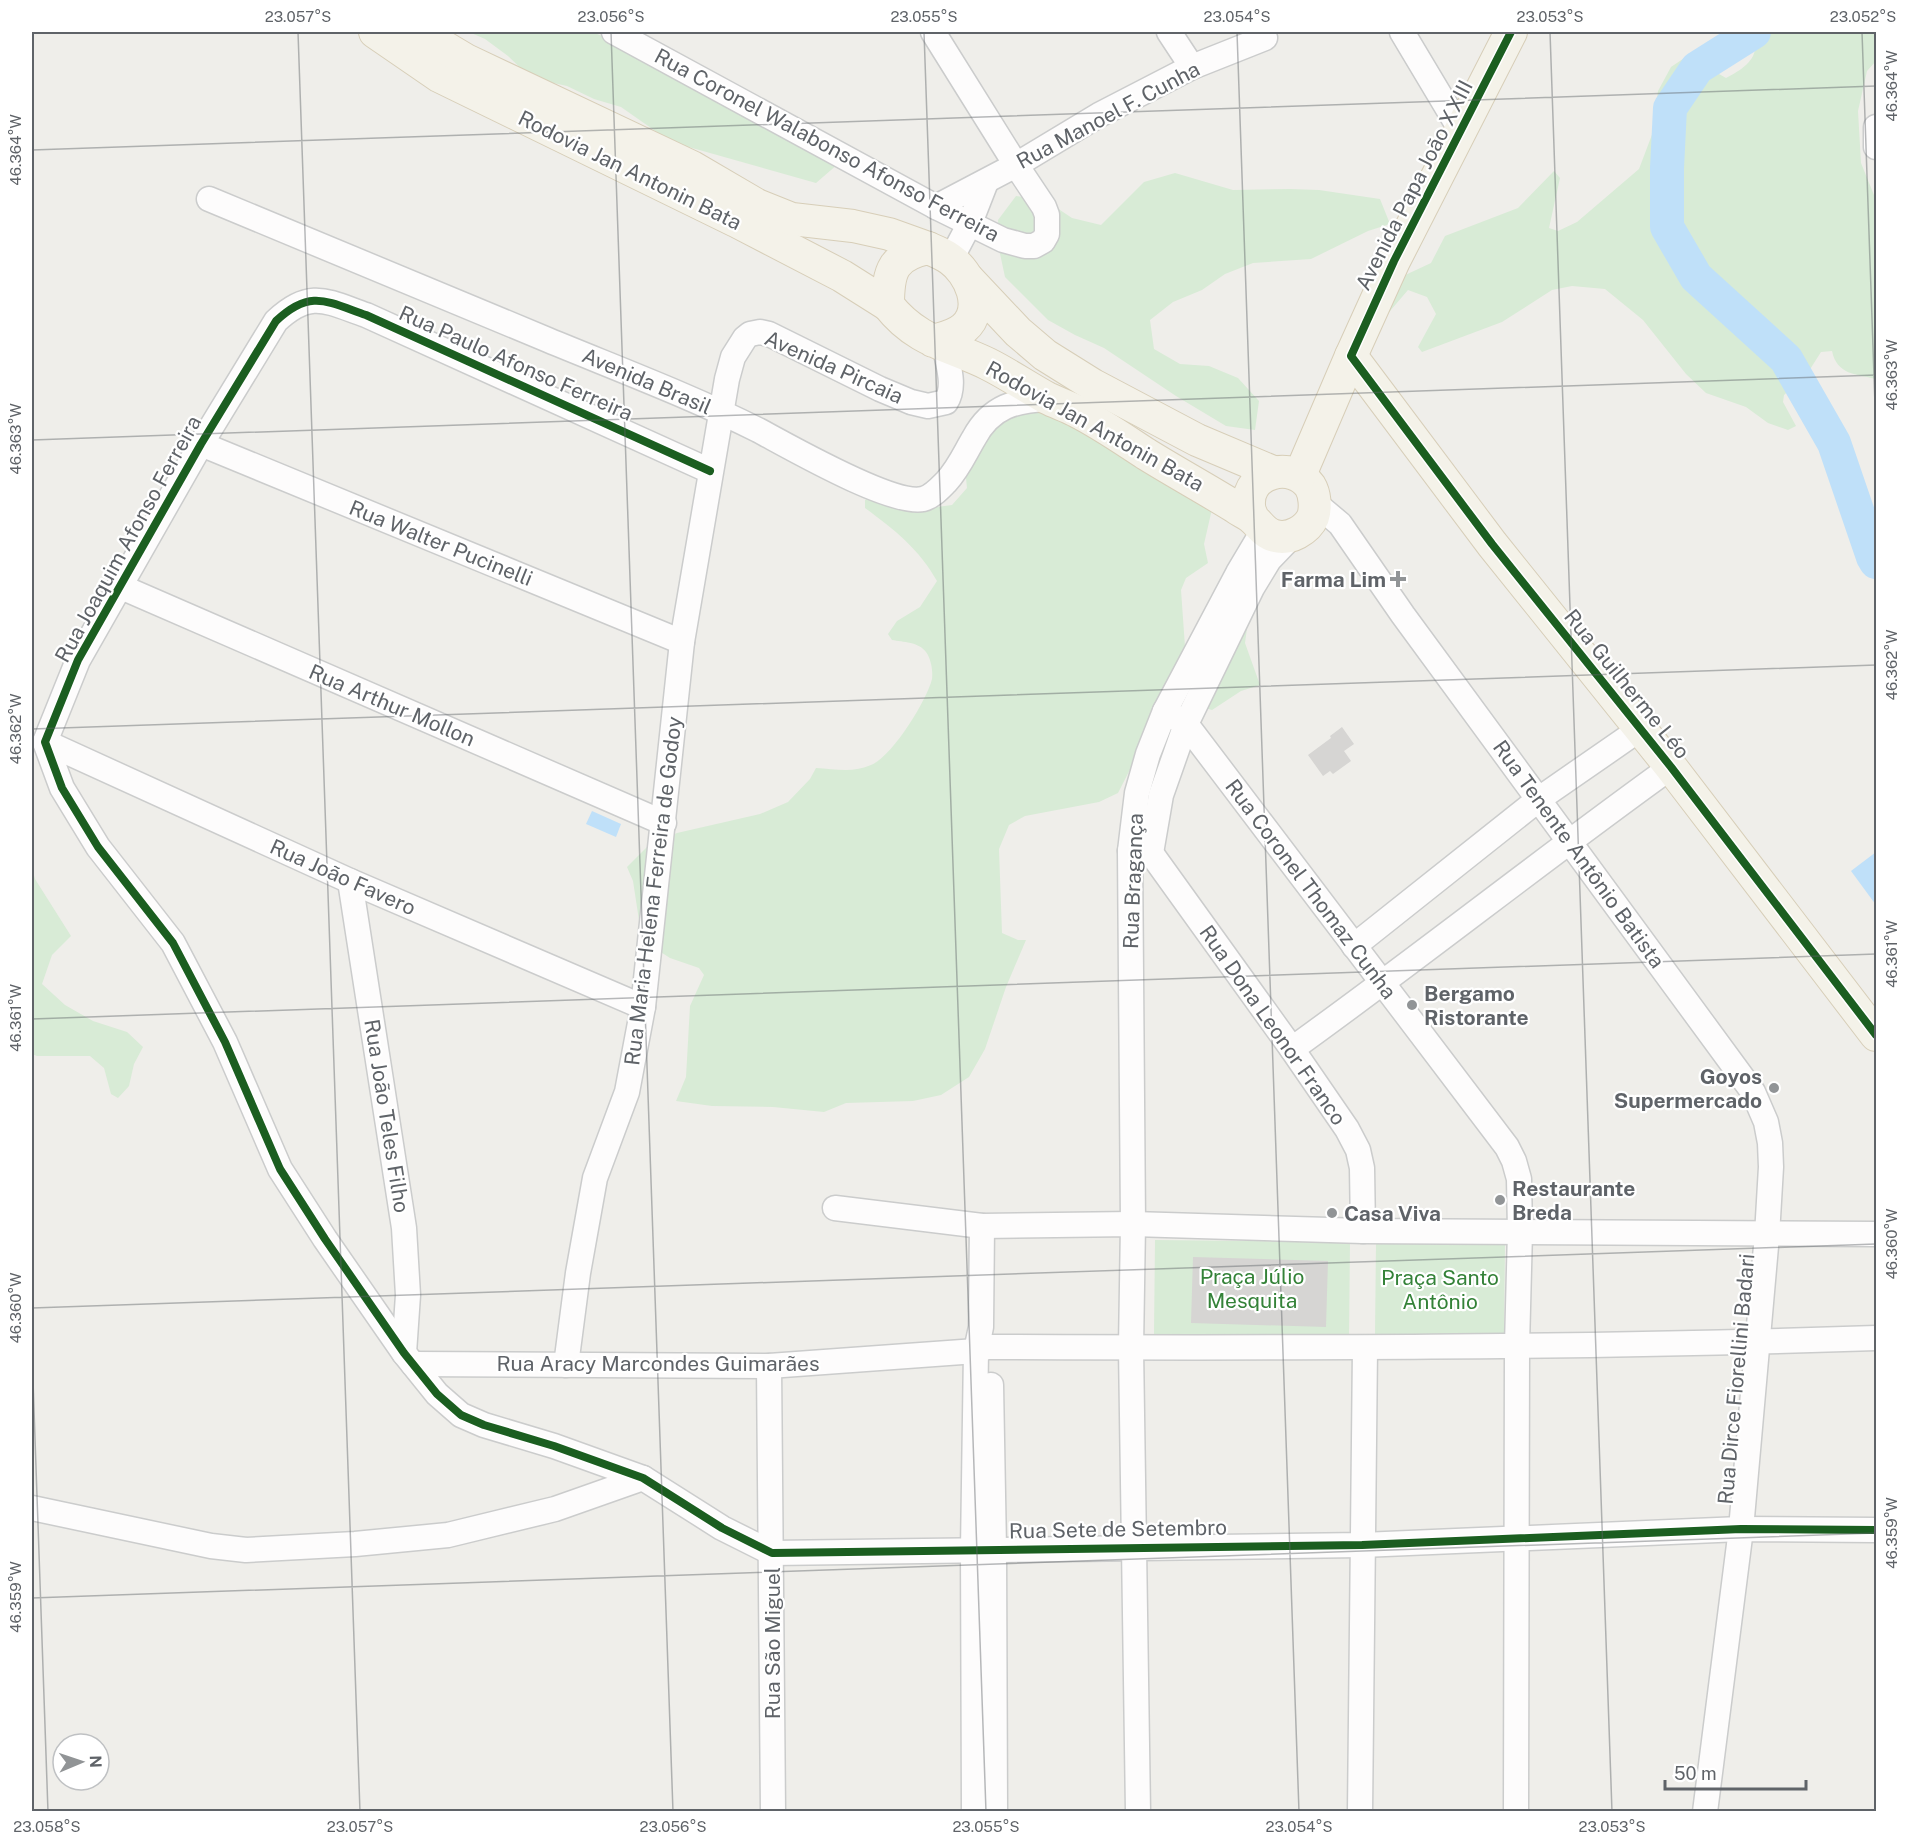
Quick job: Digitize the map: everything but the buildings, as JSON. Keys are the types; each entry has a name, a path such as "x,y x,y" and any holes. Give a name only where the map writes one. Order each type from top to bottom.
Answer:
{"main road":[{"name":"Rodovia Jan Antonin Bata","path":"375,32 439,76 736,221 842,276 888,305"},
{"name":"Rodovia Jan Antonin Bata","path":"419,32 466,60 692,168 757,206 792,219 854,226 889,234 949,262 1018,332 1045,355 1083,379 1197,440 1286,474"},
{"name":"Avenida Papa João XXIII","path":"1286,474 1351,356 1394,261 1511,32"},
{"path":"904,255 949,262 975,298 975,308 970,322 939,344 915,332 899,319 888,305 890,277 895,265 904,255"},
{"name":"Rodovia Jan Antonin Bata","path":"939,344 987,364 1049,399 1077,411 1258,524"},
{"name":"Rua Guilherme Léo","path":"1351,356 1492,544 1671,767 1876,1035"},
{"path":"1286,474 1311,487 1315,503 1313,516 1305,528 1293,535 1277,537 1258,524 1249,504 1252,490 1260,479 1286,474"}],"street":[{"name":"Rua Coronel Walabonso Afonso Ferreira","path":"614,32 936,207 1003,240 1034,246 1043,241 1047,234 1047,215 1016,165"},
{"path":"933,32 1016,165"},
{"path":"1169,32 1192,68"},
{"path":"1402,32 1460,129"},
{"name":"Rua Manoel F. Cunha","path":"936,207 986,182 1099,115 1192,68 1265,38"},
{"path":"1876,127 1876,147"},
{"path":"949,262 970,223 986,182"},
{"name":"Avenida Brasil","path":"209,199 721,411 867,486 901,497 923,499 938,490 964,458 975,436 995,412 1005,405 1049,399"},
{"name":"Rua Paulo Afonso Ferreira","path":"303,302 315,300 329,302 366,315 710,471"},
{"name":"Rua Joaquim Afonso Ferreira","path":"45,742 78,660 201,444 276,321 290,308 303,302"},
{"name":"Avenida Pircaia","path":"721,411 733,357 741,342 750,334 760,332 769,334 880,389 911,402 928,406 946,402 950,396 951,385 939,344"},
{"name":"Rua Maria Helena Ferreira de Godoy","path":"566,1365 578,1273 596,1178 627,1092 643,1007 682,642 721,411"},
{"name":"Rua Walter Pucinelli","path":"201,444 682,642"},
{"name":"Rua Tenente Antônio Batista","path":"1315,503 1340,524 1403,615 1753,1092 1766,1122 1770,1143 1767,1235"},
{"name":"Rua Bragança","path":"1133,1224 1140,852 1137,794 1148,754 1165,711 1238,573 1258,524"},
{"name":"Rua Bragança","path":"1140,852 1186,724 1252,588 1269,560 1293,535"},
{"name":"Rua Arthur Mollon","path":"119,586 664,823"},
{"name":"Rua Coronel Thomaz Cunha","path":"1165,711 1186,724 1507,1147 1519,1179 1520,1231"},
{"path":"1353,946 1539,799 1640,729"},
{"path":"45,742 62,788 86,830 173,943 225,1042 280,1169 325,1239 408,1358"},
{"name":"Rua João Favero","path":"45,742 350,881 643,1007"},
{"path":"1292,1049 1384,983 1569,841 1671,767"},
{"name":"Rua Dona Leonor Franco","path":"1140,852 1292,1049 1347,1129 1358,1150 1362,1168 1363,1231"},
{"name":"Rua João Teles Filho","path":"350,881 404,1228 408,1295 408,1358"},
{"path":"835,1208 982,1226 1133,1224 1363,1231 1876,1234"},
{"path":"1133,1224 1131,1347 1136,1547 1138,1812"},
{"path":"982,1226 984,1549 996,1812"},
{"path":"1515,1812 1517,1346 1520,1231"},
{"name":"Rua Dirce Fiorellini Badari","path":"1705,1812 1740,1529 1767,1235"},
{"path":"1131,1347 1365,1348 1876,1338"},
{"name":"Rua Aracy Marcondes Guimarães","path":"408,1358 566,1365 769,1366 981,1342 1131,1347"},
{"path":"1360,1812 1365,1348"},
{"name":"Rua Sete de Setembro","path":"408,1358 436,1394 461,1415 484,1425 554,1446 642,1478 722,1528 772,1552 1362,1545 1740,1529 1876,1530"},
{"name":"Rua São Miguel","path":"769,1366 773,1812"},
{"path":"32,1508 211,1546 246,1550 354,1544 448,1535 555,1509 642,1478"},
{"path":"974,1812 984,1549"}],"green space":[{"path":"469,32 592,32 656,57 838,164 816,183 671,142 621,107 594,99 567,86 531,78 508,56 485,39"},
{"path":"1752,32 1876,32 1876,61 1867,71 1858,111 1861,163 1876,200 1876,379 1848,372 1838,365 1832,351 1821,352 1807,374 1784,395 1783,402 1796,426 1788,430 1768,423 1746,407 1706,393 1686,374 1643,320 1605,289 1572,286 1552,290 1502,322 1422,352 1418,347 1436,314 1427,297 1408,290 1384,318 1386,284 1431,263 1445,236 1518,208 1554,171 1560,178 1549,228 1558,231 1577,222 1639,169 1653,132 1658,91 1671,67 1699,48 1714,46 1722,52 1719,74 1726,78 1740,70 1754,54 1755,40"},
{"path":"1175,173 1233,190 1319,190 1380,199 1390,224 1368,231 1311,259 1253,263 1225,274 1202,290 1173,302 1150,320 1154,349 1180,364 1209,366 1238,378 1259,401 1255,430 1226,426 1104,348 1048,320 1005,277 999,249 998,220 1016,196 1045,200 1072,218 1101,225 1144,182"},
{"path":"1043,404 1212,509 1204,544 1208,563 1186,578 1181,590 1186,661 1251,599 1245,643 1260,685 1241,691 1212,710 1175,699 1165,701 1118,793 1099,802 1025,816 1009,825 999,849 1002,933 1018,940 1026,940 1006,987 985,1049 969,1077 941,1095 913,1101 846,1103 824,1112 773,1107 712,1106 676,1101 686,1077 690,1006 704,975 699,968 670,958 642,940 633,881 627,867 649,845 677,833 760,814 788,802 810,779 816,768 858,769 871,765 889,751 923,700 932,679 932,668 928,655 923,649 911,643 892,640 888,634 897,621 920,607 937,581 906,541 865,508 865,500 874,496 937,507 952,505 967,488 965,468 968,458 1012,408"},
{"path":"32,868 35,879 71,936 52,955 42,984 65,1005 93,1021 127,1032 143,1047 134,1064 129,1086 118,1098 111,1094 104,1068 90,1056 37,1056 32,1054"},
{"name":"Praça Júlio Mesquita","path":"1155,1240 1350,1242 1349,1337 1154,1334"},
{"name":"Praça Santo Antônio","path":"1376,1243 1505,1245 1504,1336 1375,1334"}],"water":[{"path":"592,811 621,824 616,837 586,824"},
{"path":"1876,852 1876,905 1851,871"}],"waterway":[{"path":"1754,32 1697,68 1670,108 1667,227 1696,277 1786,359 1834,443 1876,562"}],"cycle path":[{"path":"1511,32 1394,261 1351,356 1492,544 1671,767 1876,1035"},
{"path":"710,471 366,315 329,302 309,301 299,305 276,321 201,444 78,660 45,742 62,788 98,847 173,943 225,1042 280,1169 325,1239 404,1353 437,1394 461,1415 484,1425 554,1446 643,1478 722,1528 772,1553 1362,1545 1741,1529 1876,1530"}],"place":[{"name":"Farma Lim","path":"1398,579"},
{"name":"Bergamo Ristorante","path":"1412,1005"},
{"name":"Goyos Supermercado","path":"1774,1088"},
{"name":"Restaurante Breda","path":"1500,1200"},
{"name":"Casa Viva","path":"1332,1213"}]}
